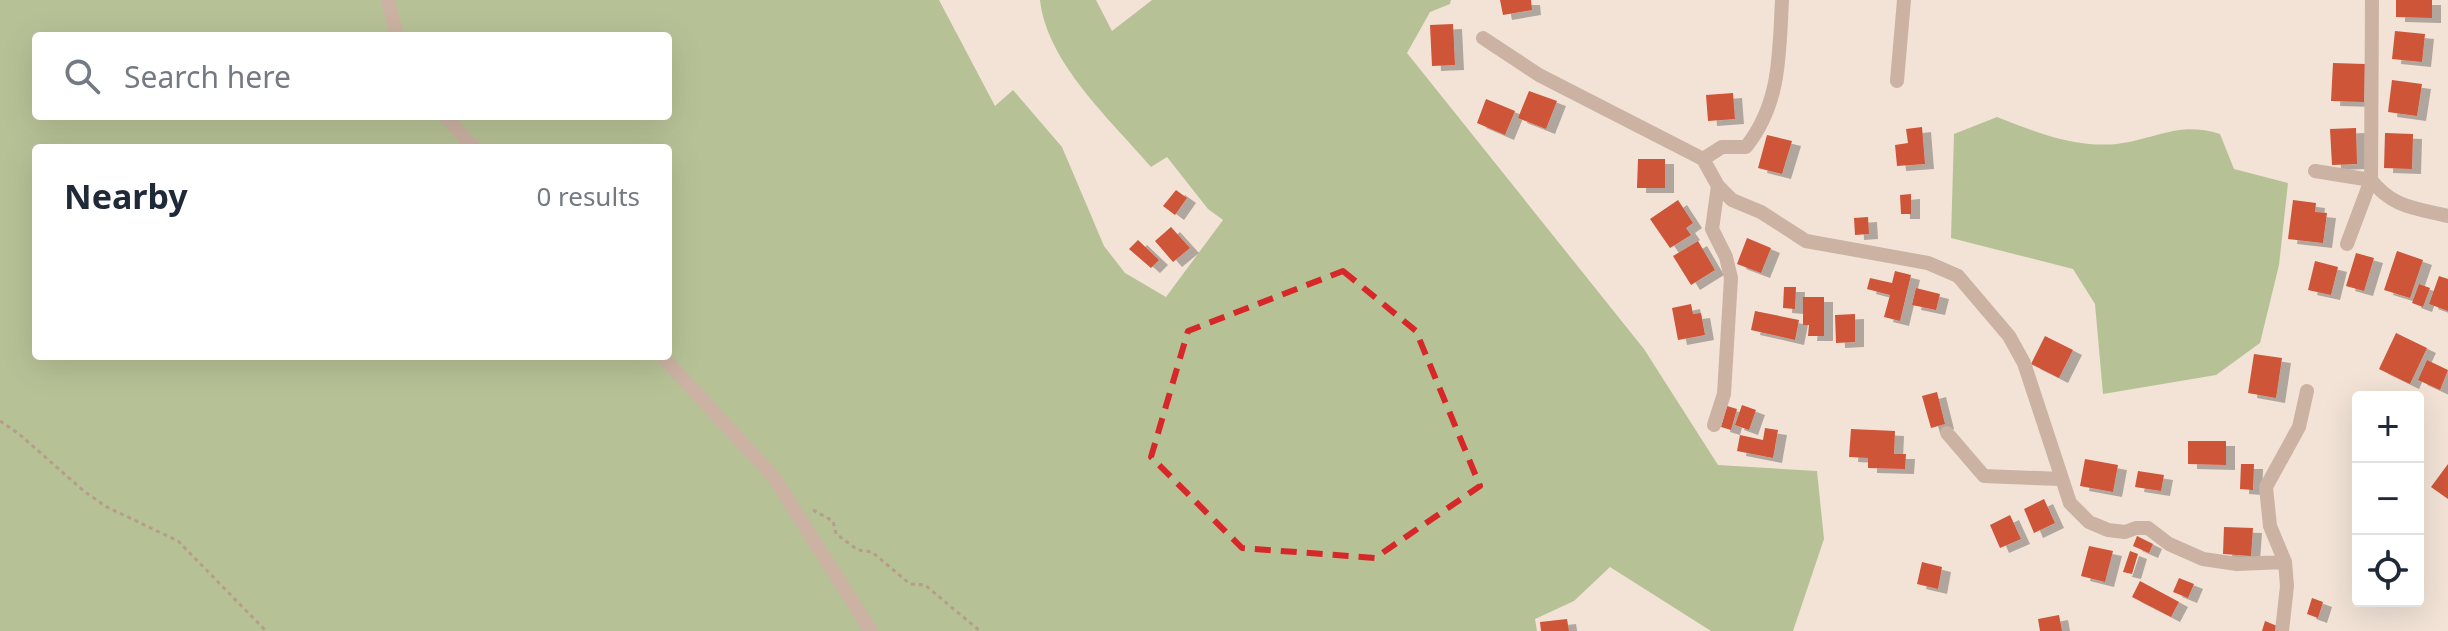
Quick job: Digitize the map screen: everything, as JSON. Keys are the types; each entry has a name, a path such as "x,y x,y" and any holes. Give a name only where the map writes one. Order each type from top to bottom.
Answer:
{"street":[{"path":"388,0 396,32"},
{"path":"1703,159 1722,147 1746,147 1757,134 1771,107 1779,59 1782,0"},
{"path":"1897,81 1904,0"},
{"path":"2347,244 2371,180 2372,0"},
{"path":"1483,38 1539,75 1703,159 1718,186 1732,200 1761,212 1806,241 1928,263 1958,276 2009,336 2024,363 2070,503 2089,522 2108,530 2125,532 2148,528 2169,544 2203,559 2237,564 2285,562"},
{"path":"449,120 470,144"},
{"path":"2315,171 2371,180 2384,196 2448,216"},
{"path":"1714,425 1724,394 1731,278 1726,257 1712,229 1718,186"},
{"path":"666,360 773,476 871,631"},
{"path":"2282,631 2287,586 2285,562 2270,526 2266,487 2299,427 2307,391"},
{"path":"1947,433 1984,476 2061,479"}],"path":[{"path":"0,421 107,507 178,541 266,631"},
{"path":"811,509 833,521 836,534 858,550 872,552 910,584 925,585 980,631"}],"highlighted area":[{"path":"1343,271 1416,331 1480,486 1375,558 1242,548 1151,457 1188,331"}],"green space":[{"path":"0,0 386,0 394,32 32,32 32,120 446,120 467,144 32,144 32,360 663,360 771,477 868,631 0,631"},
{"path":"391,0 939,0 995,106 1013,90 1062,147 1104,246 1125,273 1166,297 1223,220 1208,209 1167,157 1151,167 1083,90 1055,46 1040,0 1096,0 1112,31 1152,0 1451,0 1450,4 1430,12 1407,53 1644,349 1718,465 1817,471 1824,539 1793,631 1711,631 1610,567 1574,601 1535,619 1537,631 874,631 775,474 672,360 672,144 474,144 452,120 672,120 672,32 399,32"},
{"path":"1997,117 2056,138 2101,145 2131,142 2180,130 2205,130 2220,134 2234,169 2288,183 2279,265 2260,343 2216,375 2103,394 2095,304 2073,269 1951,238 1954,134"}],"building":[{"path":"1500,0 1531,0 1532,10 1503,15"},
{"path":"2396,0 2432,0 2432,18 2396,17"},
{"path":"1453,24 1455,65 1432,66 1430,25"},
{"path":"2395,31 2425,34 2422,62 2392,59"},
{"path":"2333,63 2365,64 2364,102 2331,101"},
{"path":"2392,80 2422,84 2417,116 2388,112"},
{"path":"1529,91 1557,101 1546,129 1518,118"},
{"path":"1733,93 1735,119 1708,121 1706,95"},
{"path":"1486,99 1515,111 1505,135 1477,123"},
{"path":"1922,127 1925,164 1897,166 1895,145 1908,143 1906,129"},
{"path":"2356,128 2357,164 2332,165 2330,129"},
{"path":"2385,133 2413,134 2412,169 2384,168"},
{"path":"1767,135 1792,141 1782,174 1758,168"},
{"path":"1638,159 1665,159 1665,188 1637,188"},
{"path":"1176,190 1187,198 1175,215 1163,206"},
{"path":"1911,194 1911,214 1901,214 1900,195"},
{"path":"1678,200 1693,223 1686,228 1691,235 1670,248 1650,219"},
{"path":"2293,200 2316,203 2315,212 2327,213 2323,243 2288,239"},
{"path":"1868,217 1869,234 1855,235 1854,218"},
{"path":"1171,227 1190,248 1173,262 1155,241"},
{"path":"1747,238 1771,248 1761,273 1737,264"},
{"path":"1138,240 1159,260 1151,268 1129,249"},
{"path":"1698,241 1715,270 1691,285 1673,256"},
{"path":"2397,251 2423,260 2410,298 2384,290"},
{"path":"2356,253 2374,258 2364,291 2346,286"},
{"path":"2315,261 2338,267 2331,295 2308,290"},
{"path":"1895,271 1911,275 1900,321 1884,317 1890,295 1867,289 1870,278 1892,283"},
{"path":"2439,276 2448,279 2448,311 2429,304"},
{"path":"2419,284 2430,288 2423,307 2412,303"},
{"path":"1784,287 1796,287 1795,309 1783,308"},
{"path":"1916,288 1940,294 1936,310 1912,305"},
{"path":"1803,297 1824,297 1824,336 1808,336 1809,325 1803,325"},
{"path":"1691,304 1693,314 1701,313 1705,335 1678,340 1672,308"},
{"path":"1755,311 1799,320 1795,340 1751,330"},
{"path":"1855,314 1855,342 1836,343 1835,315"},
{"path":"2396,333 2427,348 2410,384 2379,369"},
{"path":"2045,336 2073,350 2059,378 2031,364"},
{"path":"2254,354 2282,358 2276,398 2248,393"},
{"path":"2427,360 2448,370 2440,390 2418,380"},
{"path":"1937,392 1945,424 1931,428 1922,396"},
{"path":"1742,405 1756,410 1749,430 1735,425"},
{"path":"1727,406 1737,409 1731,430 1721,427"},
{"path":"1765,428 1778,430 1773,458 1737,451 1740,435 1763,440"},
{"path":"1851,429 1895,431 1894,454 1906,454 1905,469 1868,468 1868,458 1849,457"},
{"path":"2188,441 2226,441 2226,465 2188,464"},
{"path":"2085,459 2118,465 2113,492 2080,486"},
{"path":"2241,464 2254,464 2253,490 2240,489"},
{"path":"2448,464 2448,499 2431,487"},
{"path":"2138,471 2164,475 2161,491 2135,487"},
{"path":"2044,499 2055,523 2034,533 2024,509"},
{"path":"2010,515 2021,539 2000,548 1990,525"},
{"path":"2224,527 2253,528 2251,556 2223,554"},
{"path":"2137,536 2153,544 2149,553 2133,546"},
{"path":"2089,546 2113,551 2105,582 2081,576"},
{"path":"2130,551 2138,554 2132,574 2123,572"},
{"path":"1922,562 1942,567 1938,589 1917,584"},
{"path":"2179,578 2194,584 2188,598 2173,592"},
{"path":"2140,581 2179,602 2171,617 2132,597"},
{"path":"2312,598 2323,602 2318,618 2307,614"},
{"path":"2059,615 2062,631 2040,631 2038,619"},
{"path":"1567,619 1569,631 1541,631 1540,622"},
{"path":"2265,621 2277,626 2275,631 2262,631"}]}
